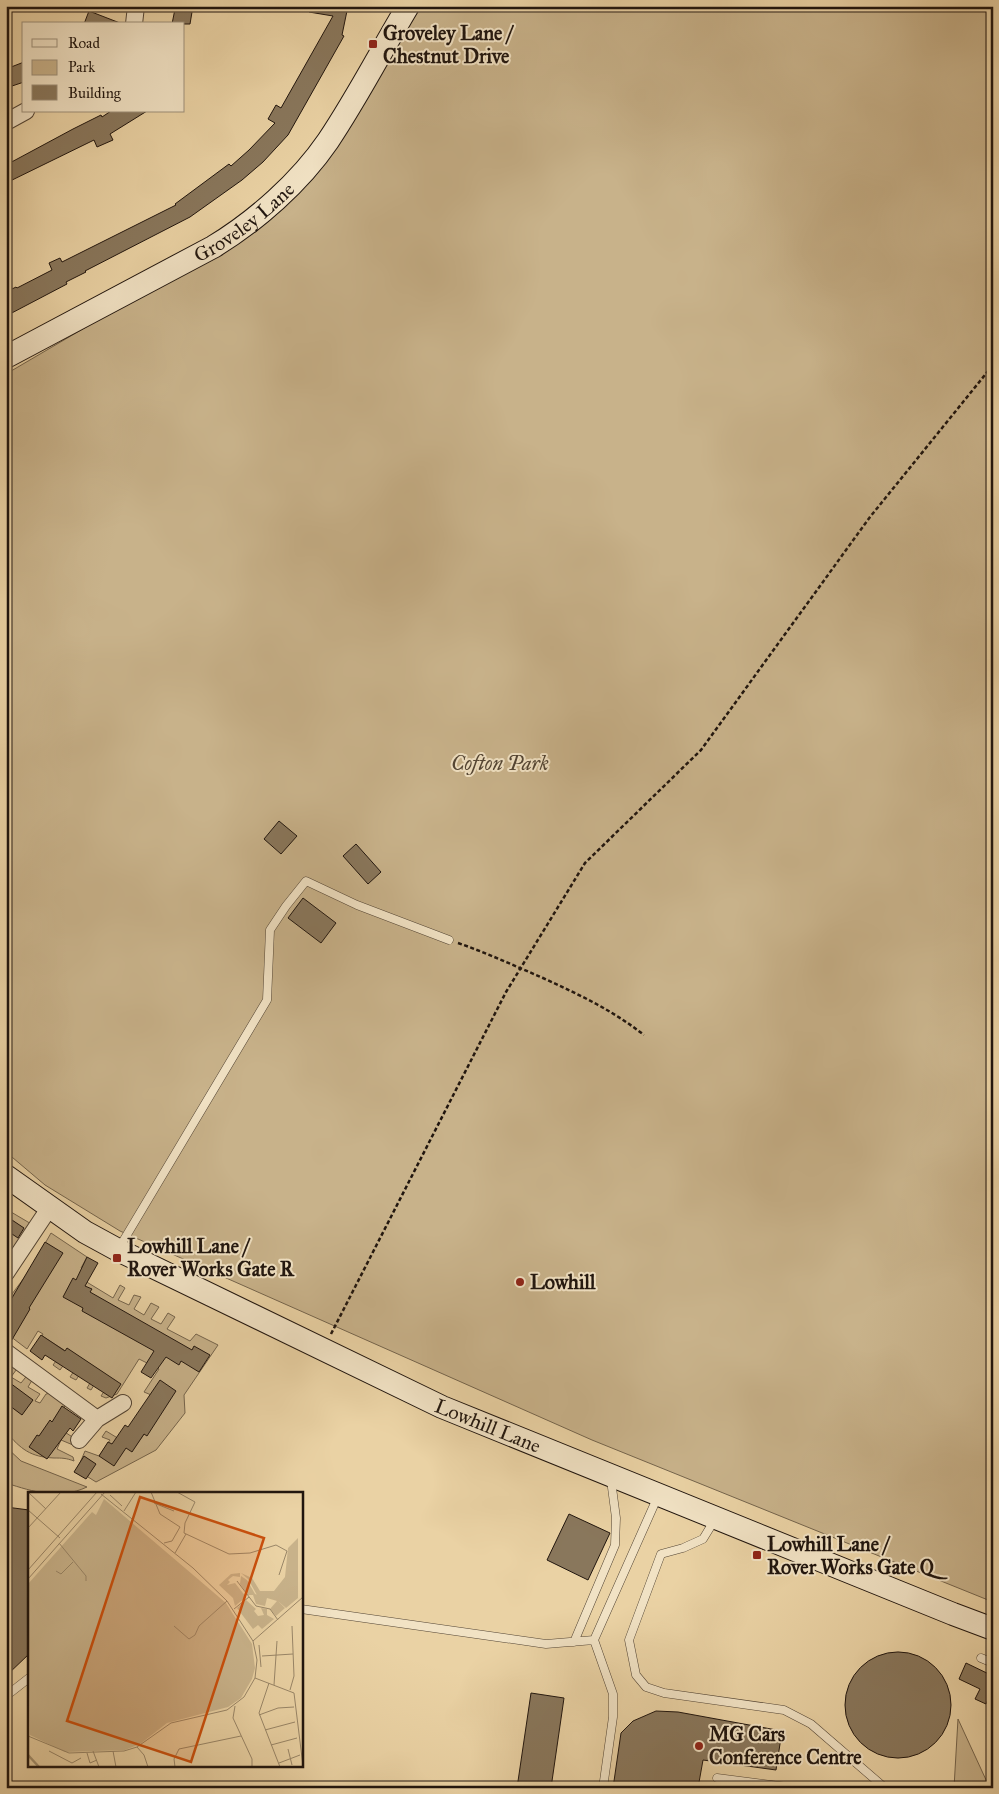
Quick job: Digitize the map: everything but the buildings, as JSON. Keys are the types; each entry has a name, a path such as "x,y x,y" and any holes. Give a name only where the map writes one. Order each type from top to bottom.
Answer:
{"street":[{"path":"134,22 136,6"},
{"name":"Groveley Lane","path":"6,357 214,247 237,233 277,199 295,181 327,142 408,6"},
{"path":"6,122 24,112"},
{"name":"Lowhill Lane","path":"6,1176 85,1232 118,1250 442,1407 993,1629"},
{"path":"6,1273 50,1207"},
{"path":"6,1352 97,1419"},
{"path":"79,1440 97,1419 123,1403"}],"lane":[{"path":"118,1250 267,1000 270,930 306,881 358,905 449,940"},
{"path":"574,1642 615,1544 616,1518 611,1475"},
{"path":"603,1788 613,1717 613,1694 594,1640 659,1494"},
{"path":"716,1517 702,1538 683,1548 661,1554 629,1640 636,1675 646,1687 664,1693 784,1710 811,1724 882,1787"},
{"path":"302,1609 546,1644 594,1640"},
{"path":"981,1658 993,1664"},
{"path":"6,1696 28,1679"},
{"path":"717,1778 795,1788"}],"path":[{"path":"324,1350 501,1000 585,863 701,750 870,517 993,365"},
{"path":"449,940 476,949 580,995 621,1017 644,1036"}],"green space":[{"name":"Cofton Park","path":"419,6 993,6 993,1602 592,1440 120,1231 45,1185 6,1152 6,374 265,222"},
{"path":"6,1209 33,1225 6,1265"},
{"path":"51,1233 87,1257 81,1268 89,1272 85,1281 113,1298 120,1285 125,1288 118,1300 129,1305 134,1295 141,1297 134,1309 144,1315 151,1303 159,1307 151,1319 161,1324 168,1313 175,1317 167,1329 190,1341 196,1334 218,1345 184,1395 185,1413 156,1450 96,1482 77,1470 85,1451 99,1456 110,1440 102,1437 106,1431 134,1448 168,1402 144,1392 159,1369 139,1359 117,1394 106,1398 101,1396 105,1390 94,1385 91,1390 87,1388 93,1378 80,1374 76,1380 70,1377 76,1368 65,1363 60,1370 53,1365 64,1350 42,1336 43,1334 38,1331 27,1349 6,1333 6,1302 30,1270"},
{"path":"12,1362 19,1366 11,1377 21,1383 29,1373 34,1377 28,1387 40,1394 35,1401 40,1403 46,1394 51,1393 67,1402 54,1425 77,1440 77,1444 73,1445 61,1440 57,1449 73,1457 74,1461 32,1454 16,1443 6,1432 6,1368"},
{"path":"6,1447 21,1461 87,1487 72,1492 37,1492 6,1483"},
{"path":"958,1719 987,1782 993,1788 954,1788"}],"place":[{"name":"Groveley Lane / Chestnut Drive","path":"373,44"},
{"name":"Lowhill Lane / Rover Works Gate R","path":"117,1258"},
{"name":"Lowhill","path":"520,1282"},
{"name":"Lowhill Lane / Rover Works Gate Q","path":"757,1555"},
{"name":"MG Cars Conference Centre","path":"699,1746"}]}
